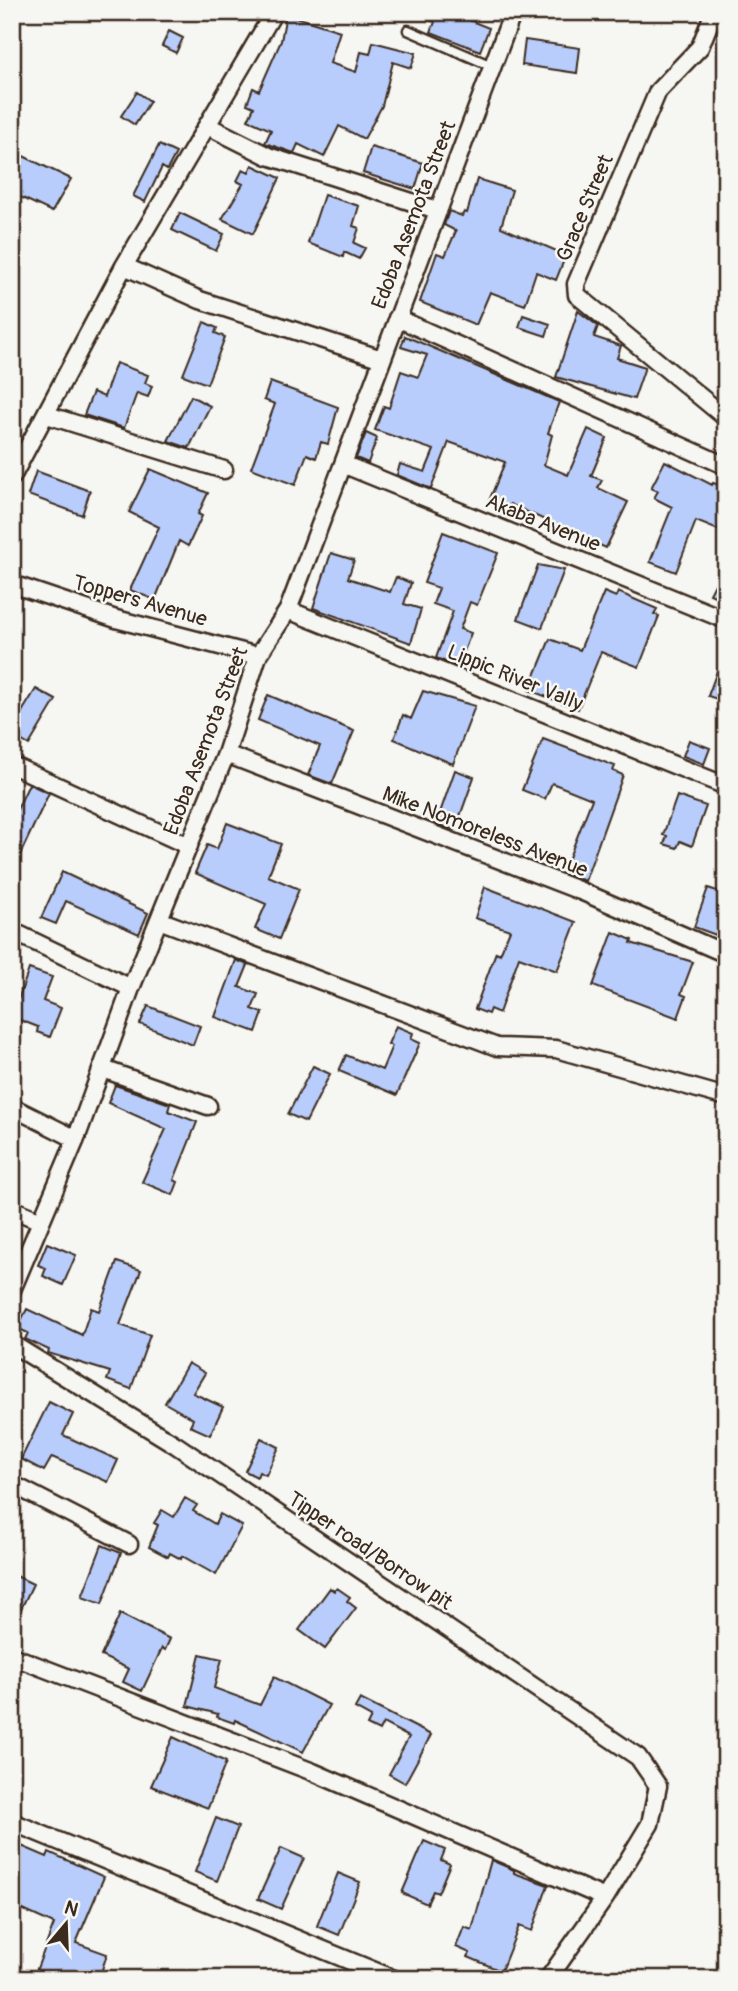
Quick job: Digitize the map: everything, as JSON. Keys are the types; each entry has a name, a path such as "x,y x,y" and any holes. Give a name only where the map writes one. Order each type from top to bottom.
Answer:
{"street":[{"path":"12,477 124,266 274,12"},
{"name":"Edoba Asemota Street","path":"12,1290 76,1139 131,988 226,754 258,656 288,610 345,465 397,318 513,12"},
{"name":"Grace Street","path":"714,12 700,47 658,91 576,284 578,295 726,418"},
{"path":"208,126 268,156 438,210"},
{"path":"124,266 200,300 382,359"},
{"path":"397,318 726,466"},
{"path":"47,415 225,470"},
{"name":"Akaba Avenue","path":"345,465 726,620"},
{"name":"Toppers Avenue","path":"12,584 116,619 258,656"},
{"name":"Lippic River Vally","path":"288,610 726,786"},
{"name":"Mike Nomoreless Avenue","path":"226,754 583,892 726,954"},
{"path":"12,765 189,846"},
{"path":"159,919 498,1047 556,1049 726,1097"},
{"path":"12,931 131,988"},
{"path":"103,1069 208,1106"},
{"path":"12,1107 76,1139"},
{"path":"12,1209 41,1221"},
{"name":"Tipper road/Borrow pit","path":"12,1345 176,1445 638,1757 658,1786 650,1824 605,1898 548,1979"},
{"path":"12,1484 129,1544"},
{"path":"12,1656 313,1772 605,1898"},
{"path":"12,1824 179,1890"},
{"path":"12,1824 394,1979"}],"lane":[{"path":"408,30 494,67"}],"building":[{"path":"413,12 449,12 489,28 480,51 431,32 435,22 413,15"},
{"path":"286,14 340,31 330,63 356,72 361,52 370,54 373,42 416,53 411,68 393,62 382,106 364,139 339,126 324,157 298,144 294,153 265,143 271,130 248,120 254,107 247,104 253,88 259,91 281,41"},
{"path":"169,31 183,38 176,53 162,46"},
{"path":"525,40 580,48 577,73 522,65"},
{"path":"137,92 150,101 135,125 121,116"},
{"path":"159,145 176,153 167,170 162,167 145,202 133,196"},
{"path":"371,147 423,163 415,189 363,173"},
{"path":"19,154 71,179 52,212 12,193 12,167"},
{"path":"252,165 280,178 253,234 222,219 243,184 237,181 243,169 249,172"},
{"path":"477,179 512,190 501,227 566,255 556,280 536,272 525,305 490,292 476,325 420,302 437,253 445,256 456,231 444,225 449,211 462,216 464,212 467,213"},
{"path":"324,195 359,206 353,226 359,228 354,243 365,248 359,259 344,252 343,257 308,243"},
{"path":"180,213 224,234 216,251 172,230"},
{"path":"578,311 598,326 594,337 621,346 617,358 645,367 634,399 556,377"},
{"path":"523,315 550,324 546,336 519,327"},
{"path":"204,322 217,328 215,333 225,337 207,384 183,375"},
{"path":"405,336 559,402 548,433 552,435 544,465 568,475 588,429 607,438 591,476 602,480 598,488 628,502 606,548 510,504 508,509 489,501 505,462 449,442 431,489 397,475 400,464 425,472 434,450 375,430 384,406 389,408 401,371 418,377 427,355 401,347"},
{"path":"116,363 148,375 145,383 152,386 148,397 137,393 124,428 84,415 93,392 104,397"},
{"path":"270,382 338,407 328,444 321,442 316,458 307,454 295,485 251,468 275,404 264,400"},
{"path":"191,396 210,406 189,448 168,441"},
{"path":"366,433 377,438 368,463 356,458"},
{"path":"665,461 712,485 713,483 726,487 726,511 718,530 696,521 676,572 650,562 672,507 654,498 658,491 651,488"},
{"path":"150,469 208,493 198,514 202,516 188,546 179,541 155,600 130,590 159,527 129,512"},
{"path":"36,471 90,491 82,515 28,495"},
{"path":"443,532 498,553 477,605 470,602 460,629 471,633 458,667 436,658 453,611 433,604 439,588 424,583"},
{"path":"331,553 354,560 348,578 390,592 396,577 411,583 404,604 421,609 411,643 313,608"},
{"path":"726,563 726,601 710,594"},
{"path":"538,565 564,570 542,628 518,619"},
{"path":"604,592 616,597 618,592 657,609 654,614 659,616 639,667 601,652 578,709 529,690 550,639 580,650"},
{"path":"726,652 726,702 708,696"},
{"path":"36,689 56,700 29,745 12,735 12,728"},
{"path":"423,691 475,706 453,764 394,739 403,715 411,719"},
{"path":"268,695 354,731 332,784 308,775 320,746 258,720"},
{"path":"543,739 615,766 613,771 623,775 585,881 563,873 592,799 552,783 545,799 522,790"},
{"path":"689,740 710,748 704,764 683,756"},
{"path":"455,770 474,777 455,830 436,824"},
{"path":"29,784 49,793 12,872 12,820"},
{"path":"677,796 706,806 692,846 680,841 677,848 664,844 667,836 663,835"},
{"path":"227,823 281,844 268,876 299,889 279,939 255,929 266,904 195,873 207,845 217,849"},
{"path":"62,872 148,913 139,934 66,901 56,924 41,918"},
{"path":"485,887 576,922 557,971 519,957 499,1013 490,1009 488,1014 475,1009 496,952 500,954 510,930 475,918"},
{"path":"708,888 726,894 726,930 719,927 716,935 694,927"},
{"path":"613,932 632,940 631,943 693,962 681,994 686,996 678,1018 593,986"},
{"path":"236,960 248,965 239,987 258,994 252,1009 263,1013 256,1032 215,1017"},
{"path":"29,969 52,977 43,1001 61,1008 50,1037 37,1032 38,1027 12,1017"},
{"path":"148,1006 200,1026 193,1045 140,1024"},
{"path":"396,1026 413,1033 411,1039 420,1043 397,1095 339,1071 346,1055 382,1070 392,1046 388,1044"},
{"path":"313,1066 330,1074 306,1122 288,1114"},
{"path":"115,1085 170,1104 168,1111 197,1122 174,1180 178,1182 173,1195 142,1182 166,1129 108,1103"},
{"path":"47,1243 76,1255 63,1285 43,1276 46,1268 38,1265"},
{"path":"117,1262 141,1270 120,1325 150,1335 131,1389 107,1380 110,1372 48,1353 49,1350 25,1339 28,1333 17,1328 27,1309 82,1335 91,1308 99,1311"},
{"path":"188,1363 205,1373 193,1393 223,1407 210,1435 190,1426 193,1419 165,1403"},
{"path":"49,1402 73,1414 63,1435 118,1460 108,1482 52,1457 44,1471 21,1459"},
{"path":"261,1438 279,1447 266,1475 259,1472 257,1477 245,1471"},
{"path":"185,1498 197,1505 193,1511 215,1524 220,1514 242,1526 216,1575 182,1556 181,1559 170,1553 168,1557 149,1547 158,1525 154,1523 162,1510 174,1517"},
{"path":"102,1545 121,1553 102,1604 82,1597"},
{"path":"12,1574 33,1584 21,1609 12,1605"},
{"path":"330,1588 334,1591 337,1588 350,1597 347,1601 356,1608 325,1649 299,1630"},
{"path":"120,1614 170,1639 165,1650 162,1648 142,1691 123,1682 129,1669 101,1656"},
{"path":"200,1654 222,1659 214,1688 260,1705 274,1677 329,1705 303,1752 235,1720 234,1723 217,1717 218,1714 187,1706"},
{"path":"360,1699 431,1735 405,1783 389,1774 409,1737 383,1723 379,1731 367,1725 371,1717 355,1708"},
{"path":"173,1737 226,1762 208,1808 151,1786"},
{"path":"216,1818 238,1827 217,1881 195,1872"},
{"path":"424,1841 445,1850 441,1860 450,1864 438,1893 433,1891 427,1904 402,1893"},
{"path":"12,1842 47,1857 49,1852 104,1877 76,1943 107,1954 99,1979 33,1979 54,1924 12,1905"},
{"path":"281,1848 304,1858 281,1909 258,1899"},
{"path":"491,1860 514,1870 514,1873 548,1885 532,1931 519,1926 501,1971 468,1957 470,1953 456,1947 464,1927 472,1930"},
{"path":"338,1873 360,1882 339,1935 317,1926"}]}
